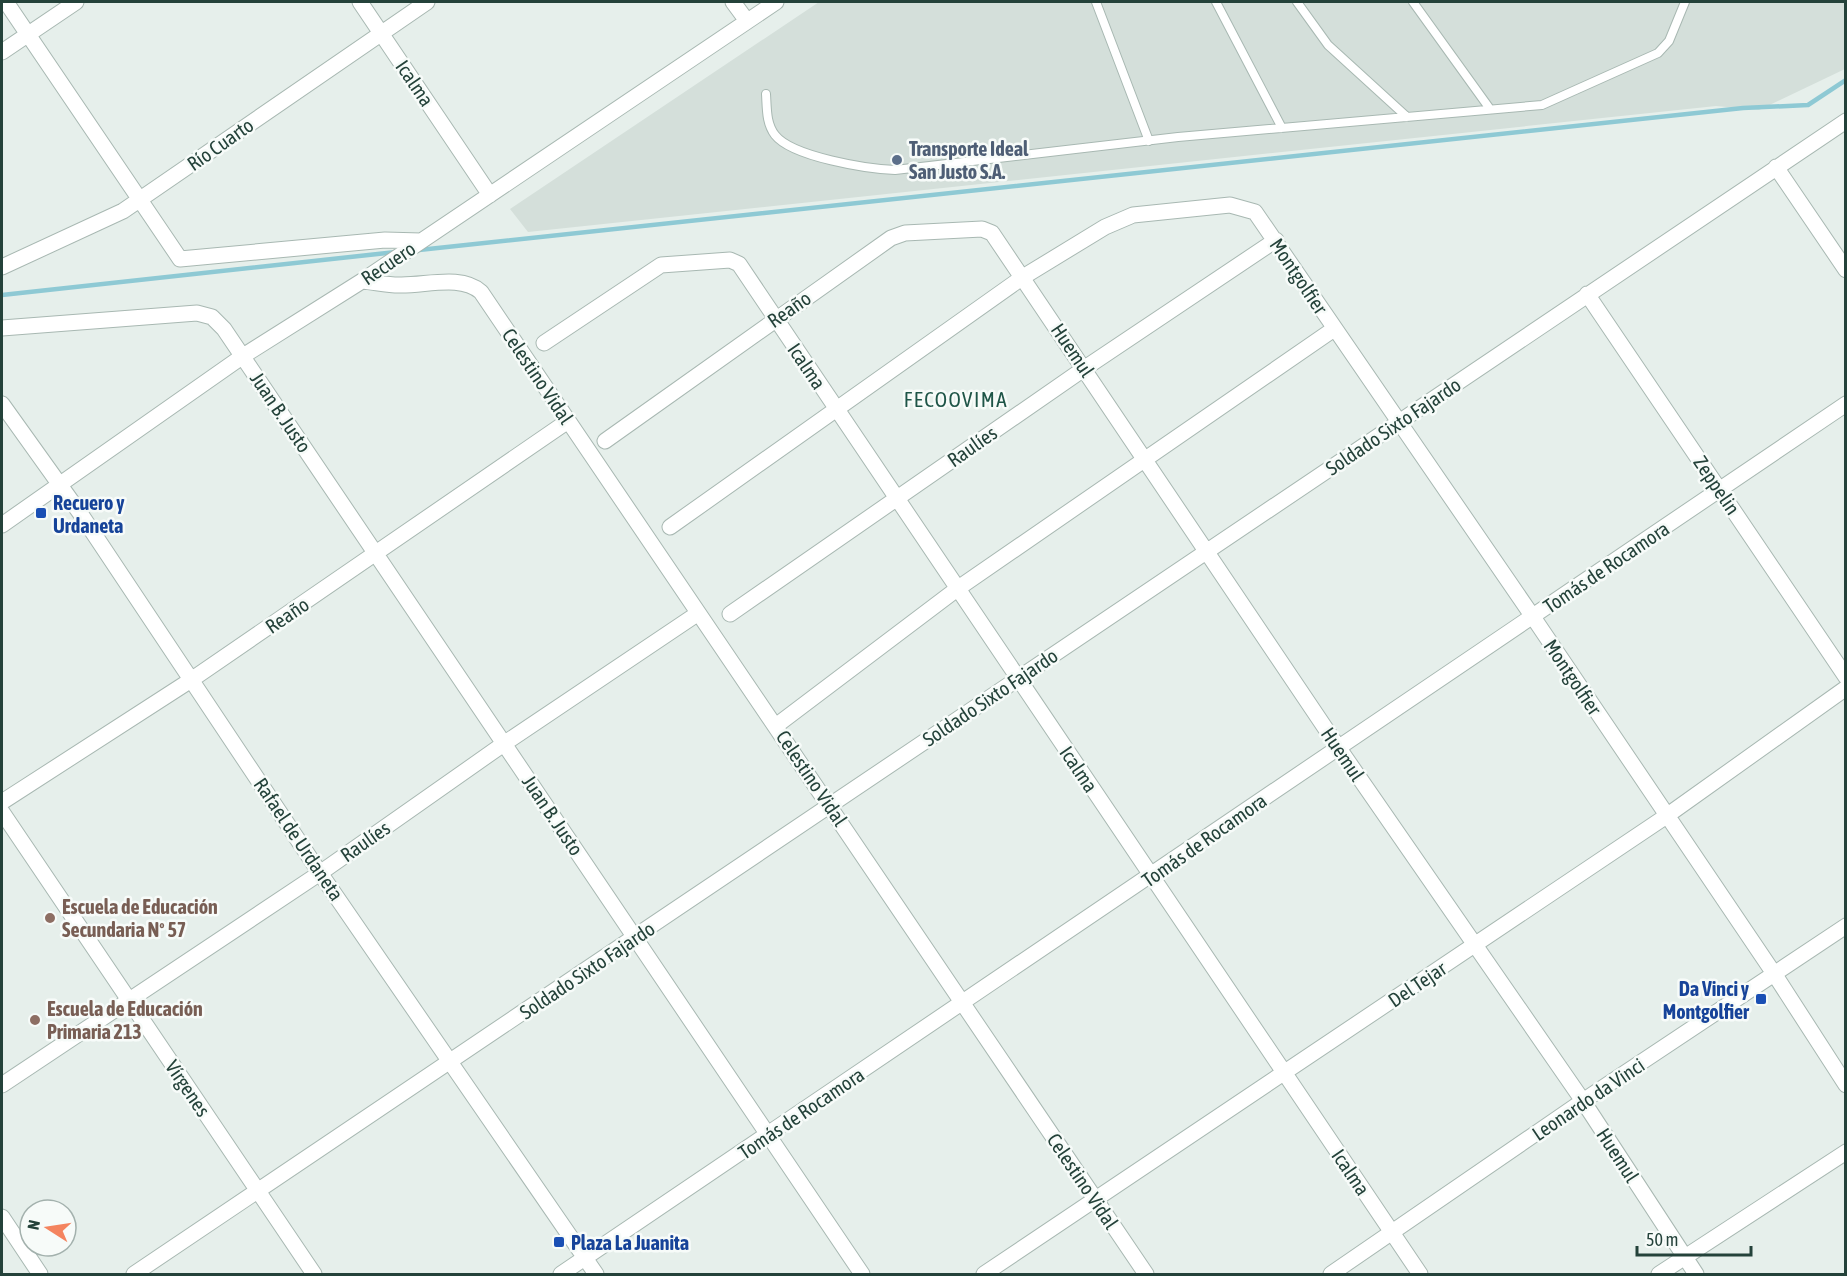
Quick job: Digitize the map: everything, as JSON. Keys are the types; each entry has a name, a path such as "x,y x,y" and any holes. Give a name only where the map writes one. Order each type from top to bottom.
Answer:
{"street":[{"path":"6,2 175,254 185,260 385,240 421,241"},
{"path":"2,52 76,2"},
{"name":"Icalma","path":"360,2 490,195"},
{"name":"Río Cuarto","path":"2,267 123,211 427,2"},
{"path":"733,2 747,21"},
{"name":"Recuero","path":"2,525 243,356 421,241 776,2"},
{"name":"Soldado Sixto Fajardo","path":"134,1275 1845,121"},
{"path":"1776,167 1845,270"},
{"name":"Montgolfier","path":"1023,277 1105,227 1133,215 1230,205 1255,212 1400,421 1665,817 1775,975 1845,1085"},
{"name":"Reaño","path":"604,441 891,238 906,233 982,229 992,232"},
{"name":"Huemul","path":"992,232 1338,747 1583,1101 1696,1275"},
{"name":"Raulíes","path":"730,614 1085,368 1276,240"},
{"name":"Icalma","path":"544,342 661,266 730,260 739,264 1420,1275"},
{"path":"670,527 1023,277"},
{"name":"Celestino Vidal","path":"362,280 398,286 472,285 481,292 697,615 777,726 1146,1275"},
{"name":"Zeppelin","path":"1587,294 1845,677"},
{"name":"Juan B. Justo","path":"2,328 197,313 212,317 243,356 862,1275"},
{"path":"777,726 957,589 1334,329"},
{"name":"Rafael de Urdaneta","path":"2,404 596,1275"},
{"name":"Tomás de Rocamora","path":"561,1275 1151,877 1338,747 1845,404"},
{"name":"Reaño","path":"2,802 191,680 568,421"},
{"name":"Raulíes","path":"2,1085 320,873 505,743 697,615"},
{"name":"Del Tejar","path":"984,1275 1665,817 1845,688"},
{"name":"Vírgenes","path":"2,812 314,1275"},
{"name":"Leonardo da Vinci","path":"1332,1275 1583,1101 1775,975 1845,926"},
{"path":"1659,1275 1845,1152"},
{"path":"2,1217 40,1275"}],"lane":[{"path":"1096,2 1149,141"},
{"path":"1216,2 1282,128"},
{"path":"1297,2 1329,45 1407,117"},
{"path":"1413,2 1490,110"},
{"path":"766,94 768,123 789,147 864,169 896,170 1149,141 1542,105 1658,53 1669,41 1685,2"}],"shaded area":[{"name":"Transporte Ideal San Justo S.A.","path":"819,2 1845,2 1845,69 1759,110 1716,106 528,232 510,209"}],"waterway":[{"path":"419,250 1743,108 1808,105 1846,80"},
{"path":"2,295 396,252"}],"place":[{"name":"Transporte Ideal San Justo S.A.","path":"897,160"},
{"name":"Recuero y Urdaneta","path":"41,513"},
{"name":"Escuela de Educación Secundaria Nº 57","path":"50,918"},
{"name":"Da Vinci y Montgolfier","path":"1761,999"},
{"name":"Escuela de Educación Primaria 213","path":"35,1020"},
{"name":"Plaza La Juanita","path":"559,1242"}],"district":[{"name":"FECOOVIMA","path":"956,399"}]}
